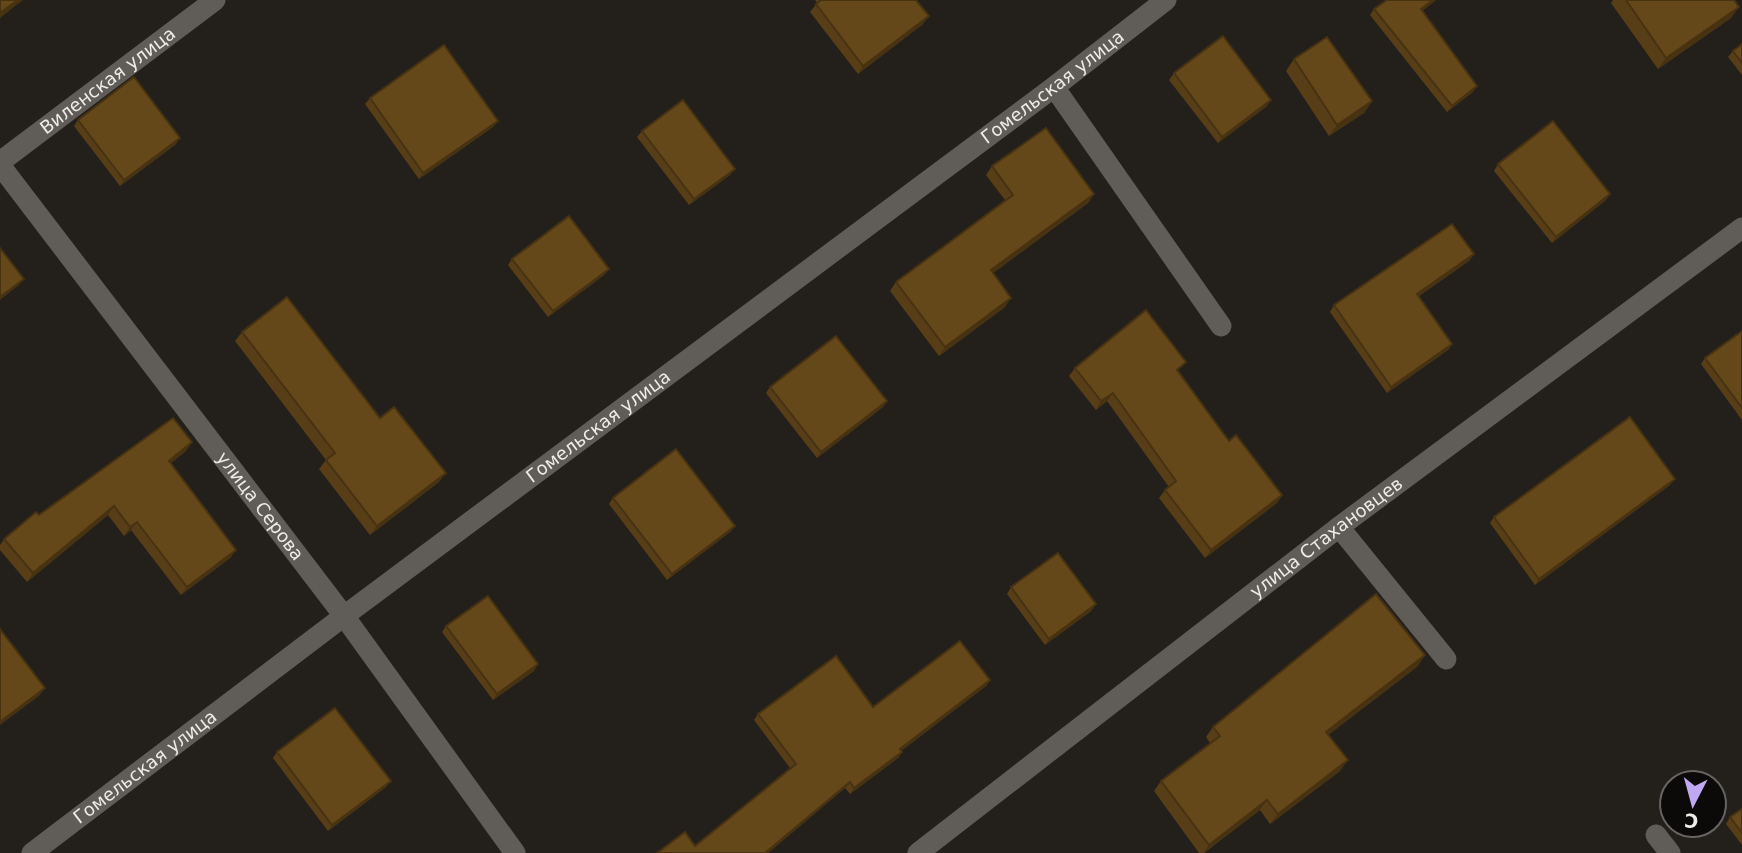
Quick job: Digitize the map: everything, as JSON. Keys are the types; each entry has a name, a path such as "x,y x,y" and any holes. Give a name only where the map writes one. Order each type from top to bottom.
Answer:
{"street":[{"name":"Виленская улица","path":"0,163 215,0"},
{"name":"Гомельская улица","path":"32,853 344,616 1054,87 1166,0"},
{"path":"1054,87 1221,326"},
{"name":"улица Серова","path":"0,163 344,616 515,853"},
{"name":"улица Стахановцев","path":"918,853 1339,527 1742,228"},
{"path":"1339,527 1446,659"},
{"path":"1656,835 1670,853"}],"building":[{"path":"0,0 18,0 0,13"},
{"path":"821,0 916,0 929,16 863,66 816,4"},
{"path":"1387,0 1433,0 1421,9 1477,86 1452,106 1374,9"},
{"path":"1626,0 1734,0 1739,7 1666,58"},
{"path":"1223,36 1271,100 1222,137 1174,73"},
{"path":"1327,37 1372,101 1337,125 1294,59"},
{"path":"1742,44 1742,63 1733,51"},
{"path":"444,45 498,121 423,173 370,98"},
{"path":"134,77 180,138 124,180 78,120"},
{"path":"683,100 735,169 694,199 642,131"},
{"path":"1553,121 1610,194 1556,237 1498,164"},
{"path":"1046,128 1094,194 991,270 1011,298 945,347 896,282 1013,195 992,166"},
{"path":"569,216 609,269 553,311 512,259"},
{"path":"1452,224 1474,254 1417,294 1452,344 1391,387 1334,305"},
{"path":"0,248 24,279 0,297"},
{"path":"287,297 380,418 394,407 446,473 377,526 326,460 335,453 242,332"},
{"path":"1146,310 1186,362 1177,370 1229,441 1236,435 1282,495 1211,550 1165,490 1176,481 1113,393 1101,401 1075,368"},
{"path":"1742,331 1742,408 1705,358"},
{"path":"836,336 887,401 821,452 770,387"},
{"path":"1630,417 1675,479 1539,579 1494,517"},
{"path":"173,418 192,442 169,461 236,550 187,587 137,522 130,527 114,506 33,573 4,539 36,512 39,515"},
{"path":"676,449 735,526 672,574 613,498"},
{"path":"1058,553 1096,604 1049,639 1011,587"},
{"path":"1376,594 1425,655 1326,732 1348,760 1278,814 1267,800 1209,845 1161,781 1220,736 1213,727"},
{"path":"488,596 538,664 497,694 446,626"},
{"path":"0,629 45,688 0,722"},
{"path":"960,641 990,680 854,788 850,782 765,853 657,853 685,832 695,846 796,764 758,714 836,656 873,707"},
{"path":"335,708 391,781 332,825 277,752"},
{"path":"1742,809 1742,833 1730,817"}]}
